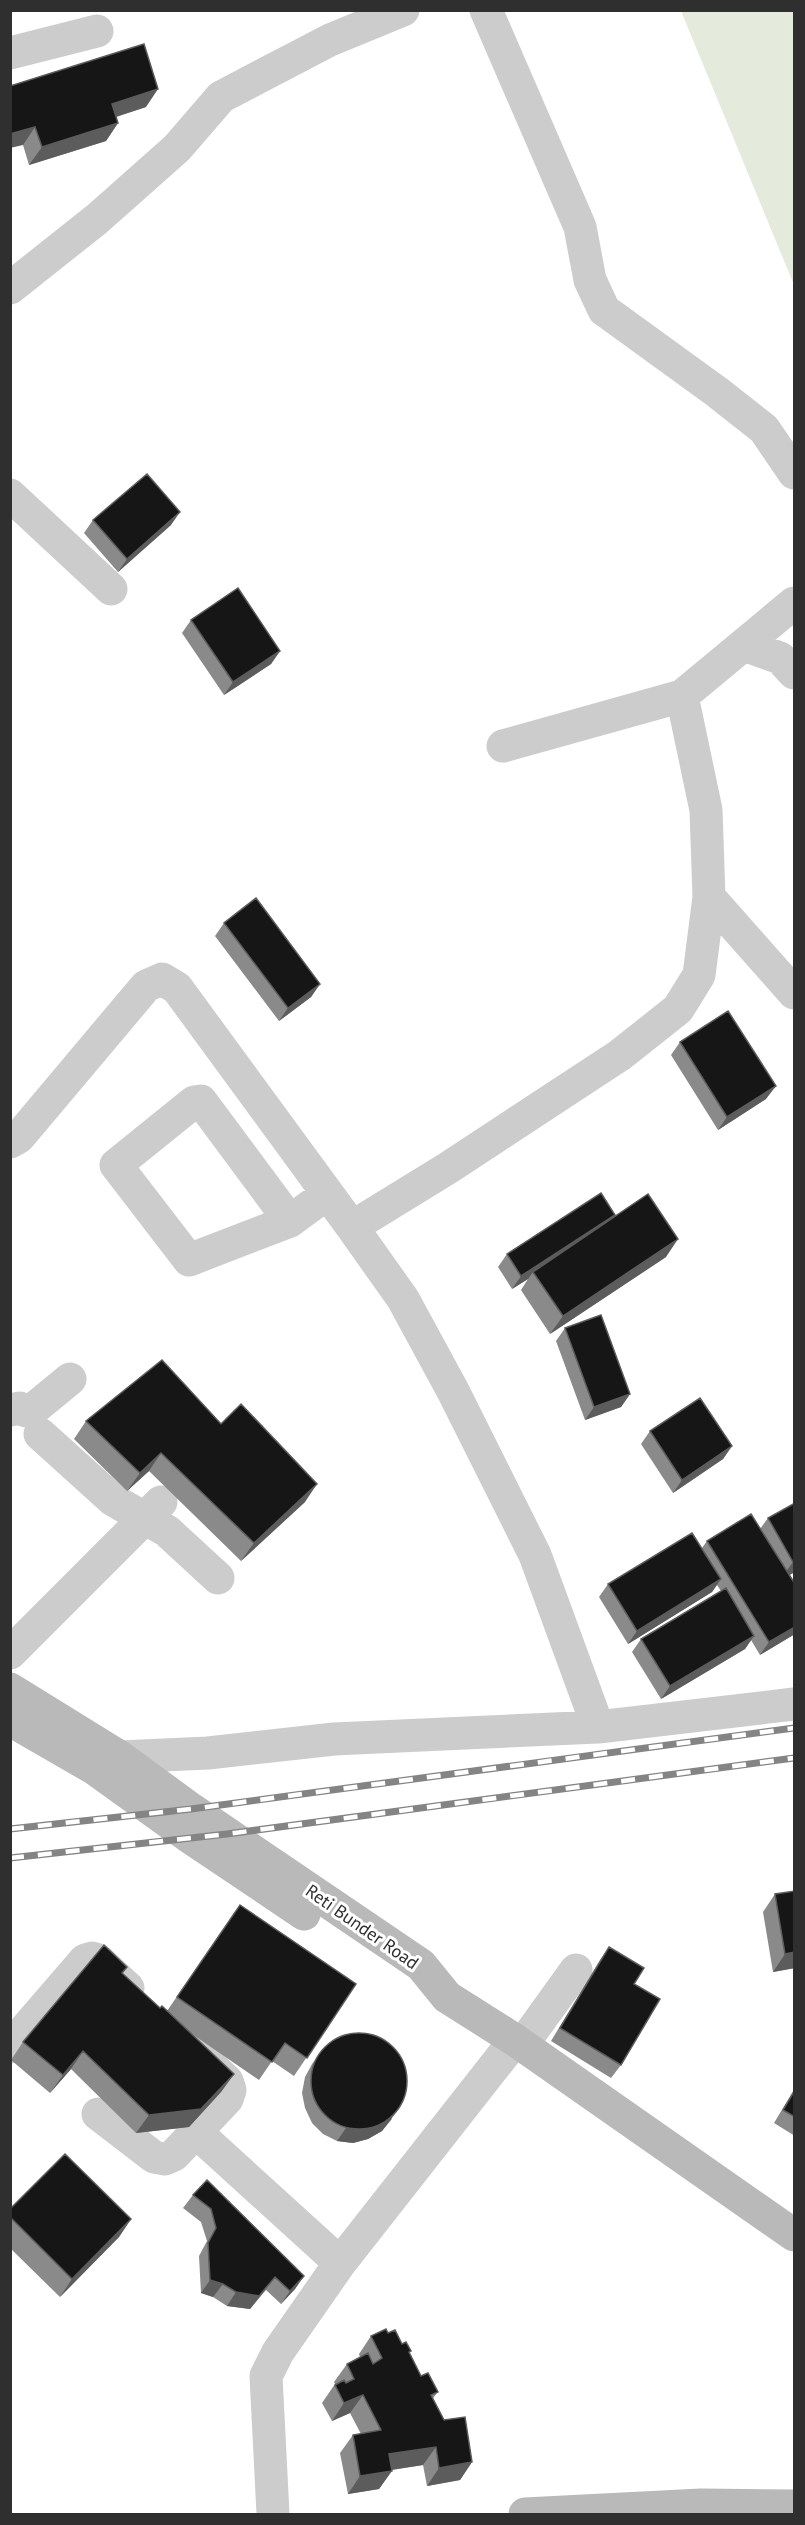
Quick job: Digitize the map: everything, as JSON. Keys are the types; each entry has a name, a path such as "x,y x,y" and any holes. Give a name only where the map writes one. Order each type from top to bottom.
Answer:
{"main road":[{"name":"Reti Bunder Road","path":"10,1689 107,1763 191,1809 421,1965 447,1997 518,2043 795,2235"},
{"path":"10,1720 107,1763"},
{"path":"525,2514 701,2505 795,2506"}],"street":[{"path":"10,288 96,219 177,148 221,97 330,40 403,10"},
{"path":"486,10 580,227 590,280 604,310 764,429 795,473"},
{"path":"10,53 97,31"},
{"path":"10,495 111,589"},
{"path":"503,746 682,696 795,603"},
{"path":"744,645 780,658 795,673"},
{"path":"352,1227 448,1168 620,1055 678,1009 699,975 710,897 706,810 682,696"},
{"path":"710,897 795,993"},
{"path":"10,1142 19,1137 146,986 162,979 177,988 403,1299 453,1391 535,1555 598,1726"},
{"path":"290,1221 201,1101 194,1102 116,1165 189,1260 290,1221 327,1194"},
{"path":"10,1410 20,1408 26,1412 31,1411 70,1379"},
{"path":"40,1434 113,1500 152,1511 167,1531 218,1578"},
{"path":"10,1653 152,1511"},
{"path":"107,1763 334,1739 598,1726 795,1704"},
{"path":"10,2048 85,1960 92,1958 98,1960 149,2008"},
{"path":"273,2514 266,2376 292,2329 340,2264 576,1970"},
{"path":"99,2114 154,2157 165,2159 174,2155 196,2132 226,2099 230,2090 227,2081 175,2032"},
{"path":"196,2132 340,2264"}],"shaded area":[{"path":"681,11 794,11 794,285"}],"building":[{"path":"144,44 158,89 112,104 118,123 42,147 35,127 10,134 10,86"},
{"path":"147,474 180,512 127,559 93,520"},
{"path":"238,588 280,651 233,682 191,620"},
{"path":"256,898 320,984 288,1008 224,923"},
{"path":"728,1011 776,1086 727,1117 680,1042"},
{"path":"601,1193 615,1215 521,1276 507,1254"},
{"path":"648,1194 678,1239 563,1316 533,1272"},
{"path":"601,1315 630,1394 594,1407 565,1328"},
{"path":"162,1360 221,1424 241,1404 317,1484 254,1543 161,1453 140,1473 86,1421"},
{"path":"700,1398 732,1446 682,1480 650,1431"},
{"path":"795,1503 795,1561 793,1562 768,1518"},
{"path":"751,1514 795,1584 795,1627 769,1642 707,1541"},
{"path":"692,1533 721,1579 637,1631 608,1584"},
{"path":"726,1588 754,1636 670,1686 641,1639"},
{"path":"795,1891 795,1952 785,1954 775,1894"},
{"path":"240,1905 356,1984 307,2058 285,2043 272,2062 177,1997"},
{"path":"104,1945 127,1967 122,1973 160,2008 162,2006 234,2074 201,2109 149,2115 83,2051 63,2075 23,2042"},
{"path":"609,1947 644,1968 634,1984 660,1999 621,2065 560,2028"},
{"path":"359,2033 377,2037 393,2047 403,2063 407,2081 403,2099 393,2115 377,2125 359,2129 341,2125 325,2115 315,2099 311,2081 315,2063 325,2047 341,2037"},
{"path":"795,2090 795,2117 783,2110"},
{"path":"65,2154 131,2219 72,2279 10,2217 10,2209"},
{"path":"207,2180 304,2276 290,2291 275,2277 259,2296 236,2292 223,2284 210,2280 208,2243 216,2228 211,2209 193,2195"},
{"path":"386,2329 388,2333 395,2330 402,2344 406,2342 421,2376 428,2373 438,2392 431,2395 444,2420 465,2417 472,2462 439,2468 436,2447 389,2454 392,2471 360,2476 353,2435 381,2430 363,2395 344,2403 335,2385 344,2380 346,2383 354,2379 347,2364 368,2353 373,2364 382,2358 371,2336"}],"railway":[{"path":"10,1829 191,1809 794,1728"},
{"path":"10,1858 227,1834 794,1758"}]}
